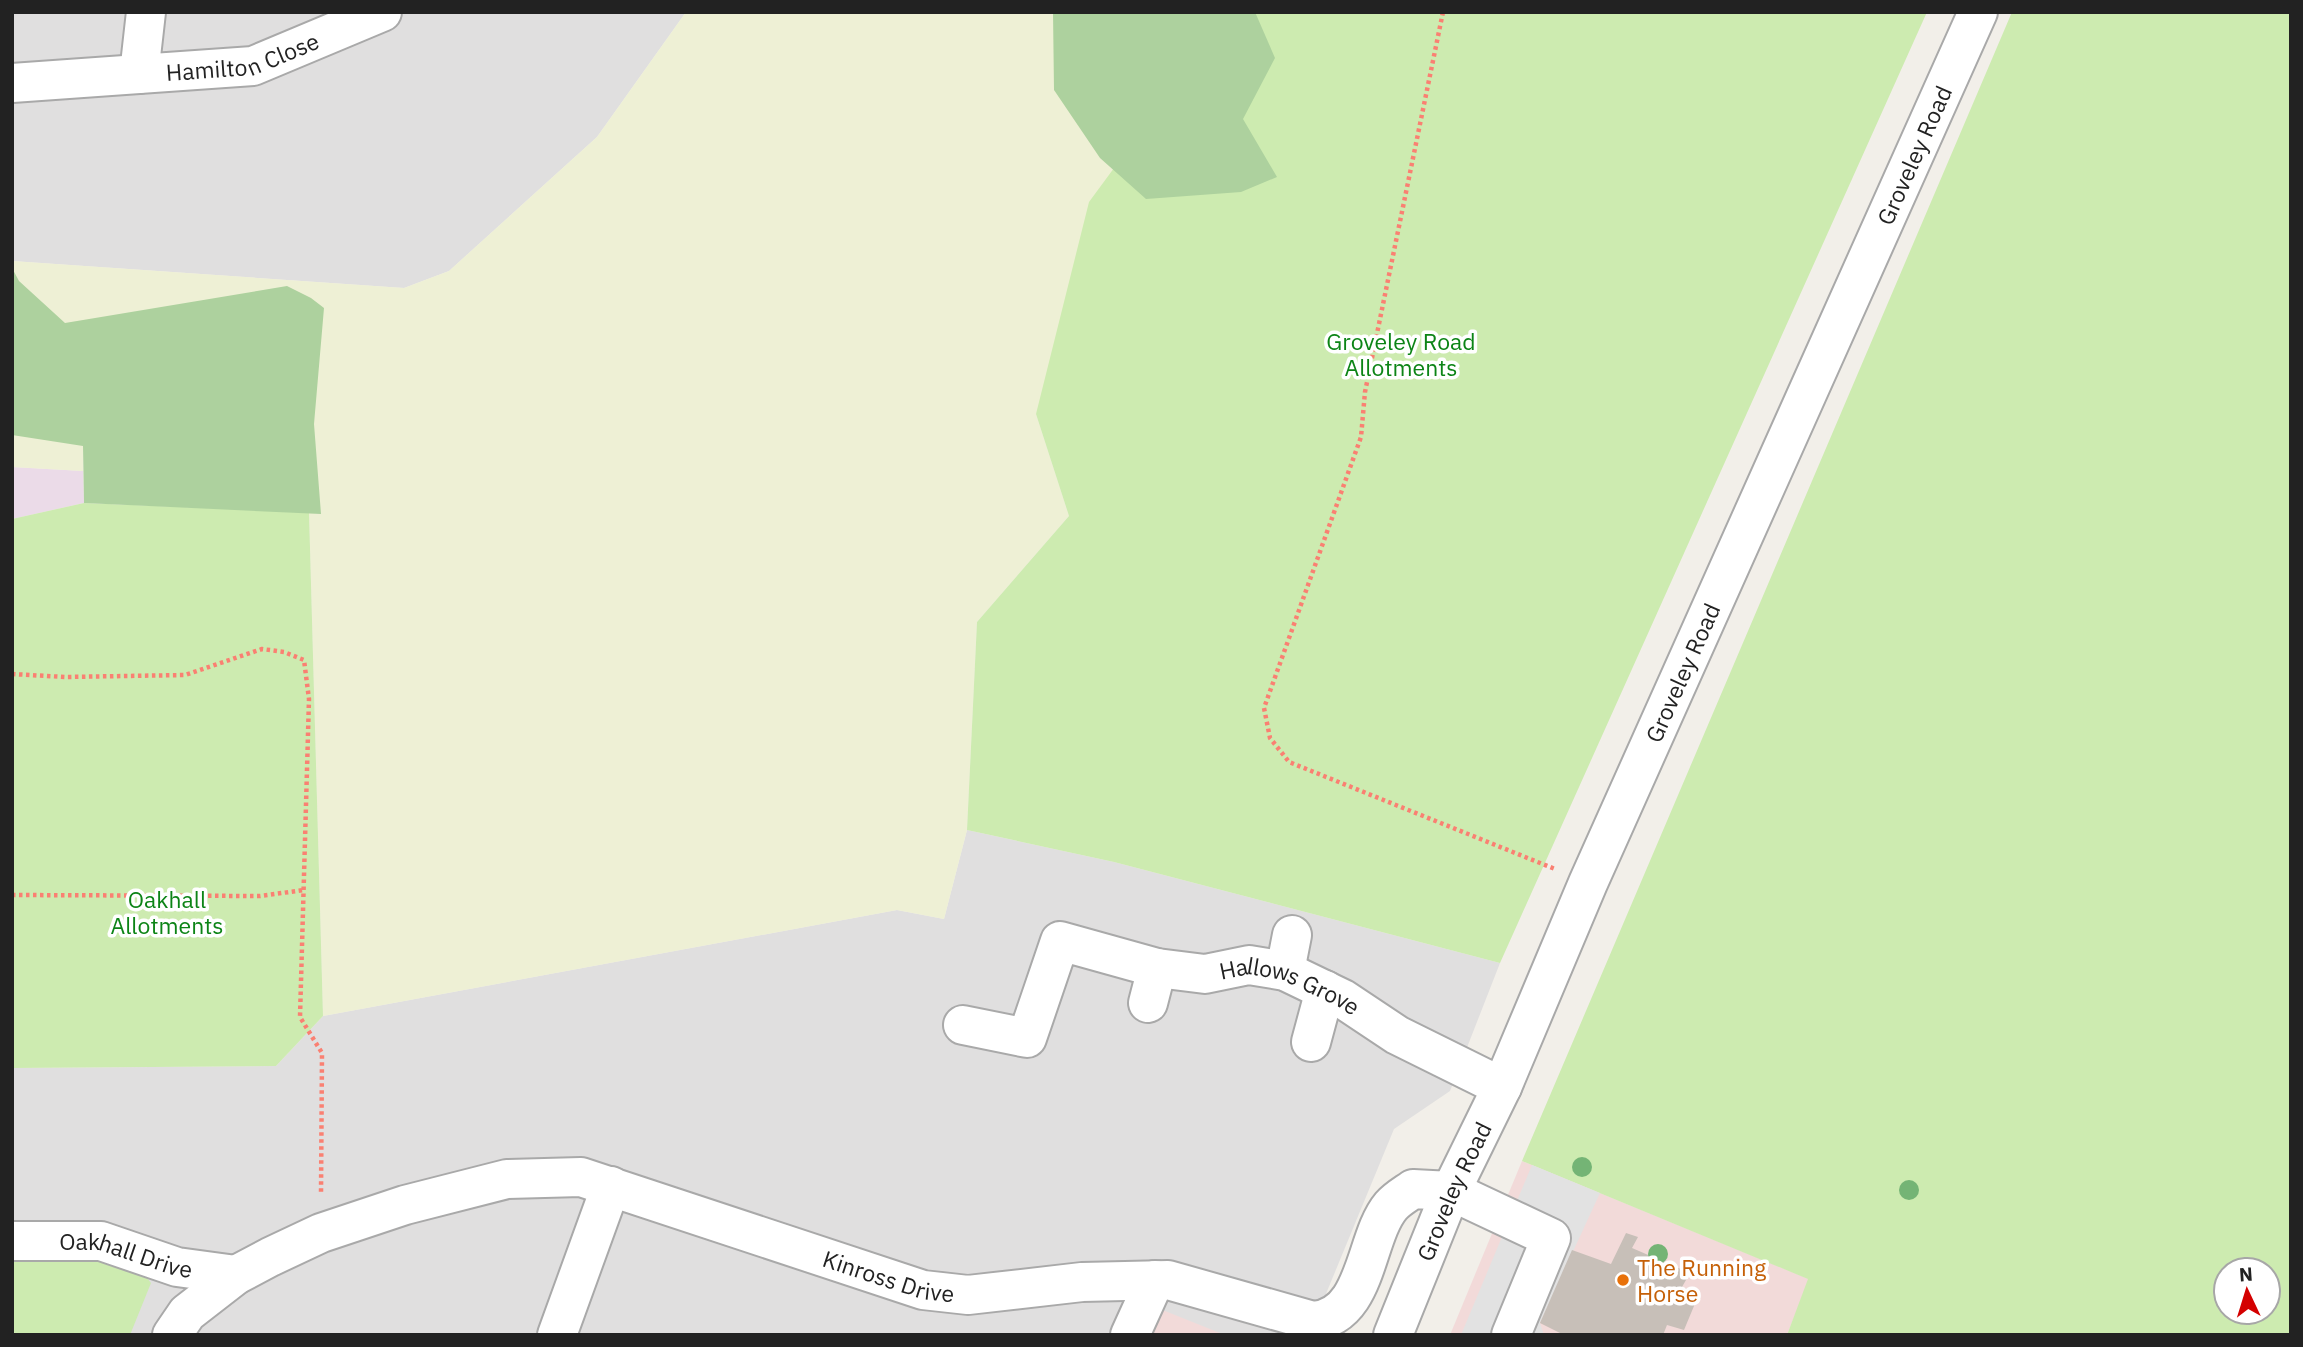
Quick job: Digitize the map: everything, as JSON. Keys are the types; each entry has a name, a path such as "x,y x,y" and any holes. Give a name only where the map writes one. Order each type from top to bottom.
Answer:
{"street":[{"name":"Hamilton Close","path":"139,74 146,12"},
{"name":"Hamilton Close","path":"12,83 253,66 382,12"},
{"name":"Groveley Road","path":"1393,1335 1451,1192 1502,1087 1588,883 1978,12"},
{"name":"Hallows Grove","path":"963,1025 1027,1038 1060,941 1152,985 1249,965 1289,953 1325,990 1397,1035 1502,1087"},
{"path":"1311,1042 1325,990"},
{"name":"Kinross Drive","path":"270,1257 321,1233 405,1205 506,1179 581,1177 923,1290 968,1295 1082,1282 1168,1280 1313,1321 1325,1327 1352,1299 1390,1207 1413,1189 1451,1192"},
{"path":"557,1335 611,1186"},
{"path":"1451,1192 1551,1238 1511,1335"},
{"name":"Oakhall Drive","path":"12,1241 100,1241 177,1267 236,1275"},
{"name":"Oakhall Drive","path":"172,1335 187,1313 236,1275 270,1257"},
{"path":"1130,1335 1156,1280"}],"path":[{"path":"1443,12 1365,392 1361,437 1264,708 1270,738 1289,762 1588,883"},
{"path":"12,674 65,677 185,675 262,649 284,652 304,660 309,699 300,1017 321,1052 321,1233"},
{"path":"12,895 260,896 304,890"}],"shaded area":[{"path":"12,12 686,12 597,137 449,271 404,288 12,261"},
{"path":"12,467 83,471 84,503 12,519"},
{"path":"967,830 1114,862 1500,963 1450,1091 1394,1129 1309,1335 12,1335 12,1068 276,1066 323,1016 897,910 944,919"},
{"path":"1522,1161 1809,1279 1787,1335 1450,1335"},
{"path":"1532,1165 1600,1193 1540,1323 1544,1335 1461,1335"},
{"path":"1145,1303 1225,1335 1130,1335"}],"green space":[{"path":"686,12 1229,12 1036,414 1069,516 977,622 967,830 944,919 897,910 323,1016 309,512 320,514 83,447 83,471 12,467 12,261 404,288 449,271 597,137"},
{"path":"1053,12 1255,12 1275,58 1243,119 1277,177 1241,192 1146,199 1100,158 1054,90"},
{"name":"Groveley Road Allotments","path":"1229,12 1927,12 1500,963 1114,862 967,830 977,622 1069,516 1036,414 1089,202"},
{"path":"2012,12 2291,12 2291,1335 1787,1335 1808,1279 1522,1161"},
{"path":"12,268 19,281 65,323 287,286 324,308 314,424 321,514 84,503 83,446 12,435"},
{"name":"Oakhall Allotments","path":"84,503 309,512 323,1016 276,1066 12,1068 12,519"},
{"path":"12,1252 87,1253 124,1262 139,1271 151,1283 130,1335 12,1335"}],"building":[{"name":"The Running Horse","path":"1626,1233 1638,1237 1632,1248 1690,1273 1682,1287 1699,1294 1684,1330 1667,1325 1663,1335 1564,1335 1540,1323 1572,1250 1611,1264"}],"place":[{"name":"The Running Horse","path":"1623,1280"}]}
